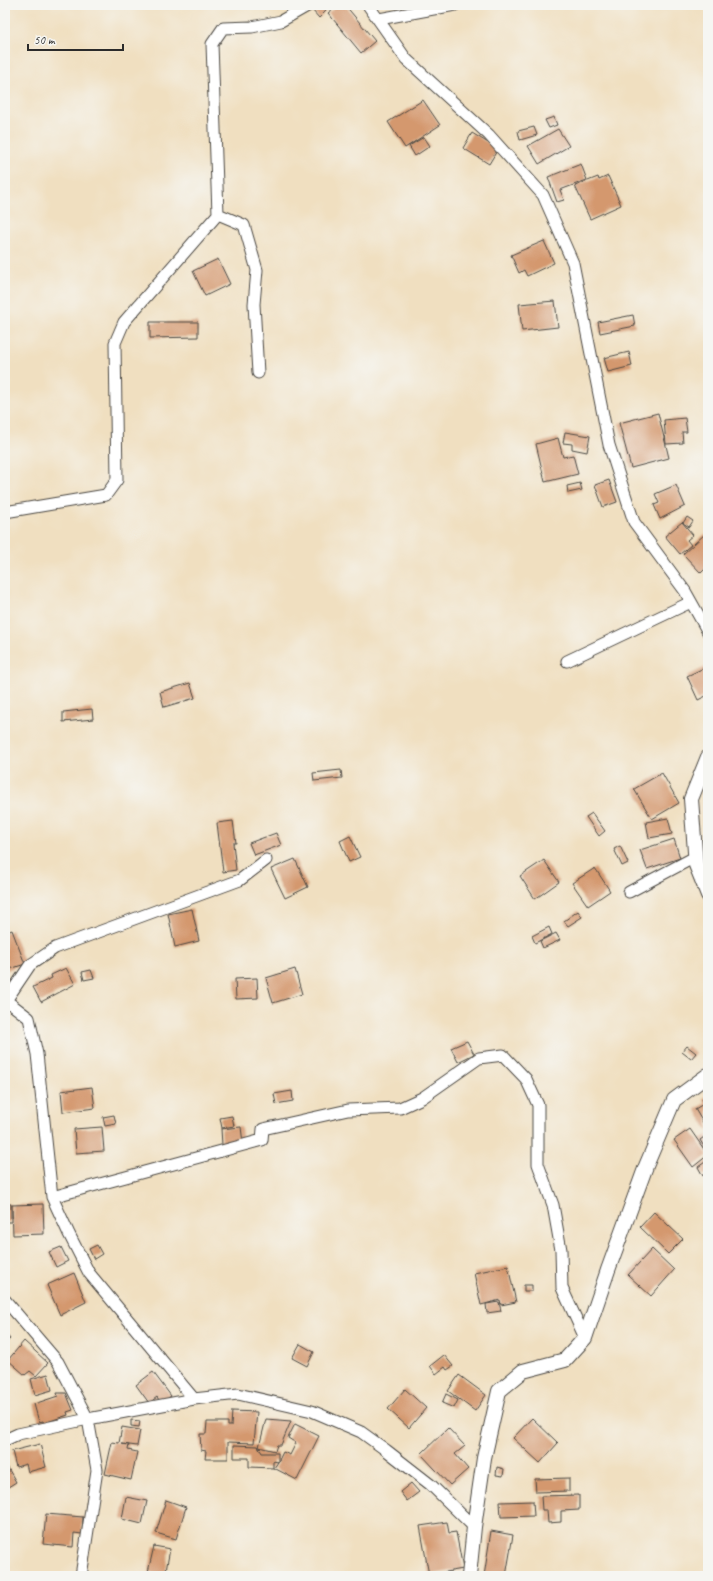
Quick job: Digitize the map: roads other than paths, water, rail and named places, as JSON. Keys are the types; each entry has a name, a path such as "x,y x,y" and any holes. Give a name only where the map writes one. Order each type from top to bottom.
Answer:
{"street":[{"path":"5,512 106,496 117,480 115,343 124,322 218,214 212,44 223,28 252,27 281,21 309,5"},
{"path":"368,5 406,59 489,135 543,194 573,263 609,445 634,522 692,602 708,632"},
{"path":"379,19 455,5"},
{"path":"218,214 244,225 257,270 254,304 258,373"},
{"path":"567,661 692,602"},
{"path":"708,757 691,799 696,865 708,895"},
{"path":"629,892 695,857"},
{"path":"194,1399 89,1273 52,1197 35,1047 29,1018 6,1000 30,965 55,948 240,880 266,860"},
{"path":"52,1197 262,1140 263,1129 348,1110 400,1108 422,1098 479,1058 503,1055 526,1078 538,1105 538,1164 553,1205 561,1250 562,1288 585,1338"},
{"path":"469,1576 474,1527 484,1458 499,1391 524,1371 565,1360 585,1338 608,1270 644,1173 674,1100 708,1075"},
{"path":"5,1300 58,1362 88,1419 97,1470 81,1576"},
{"path":"5,1440 18,1434 88,1419 194,1399 238,1394 312,1411 361,1432 431,1485 474,1527"}]}
